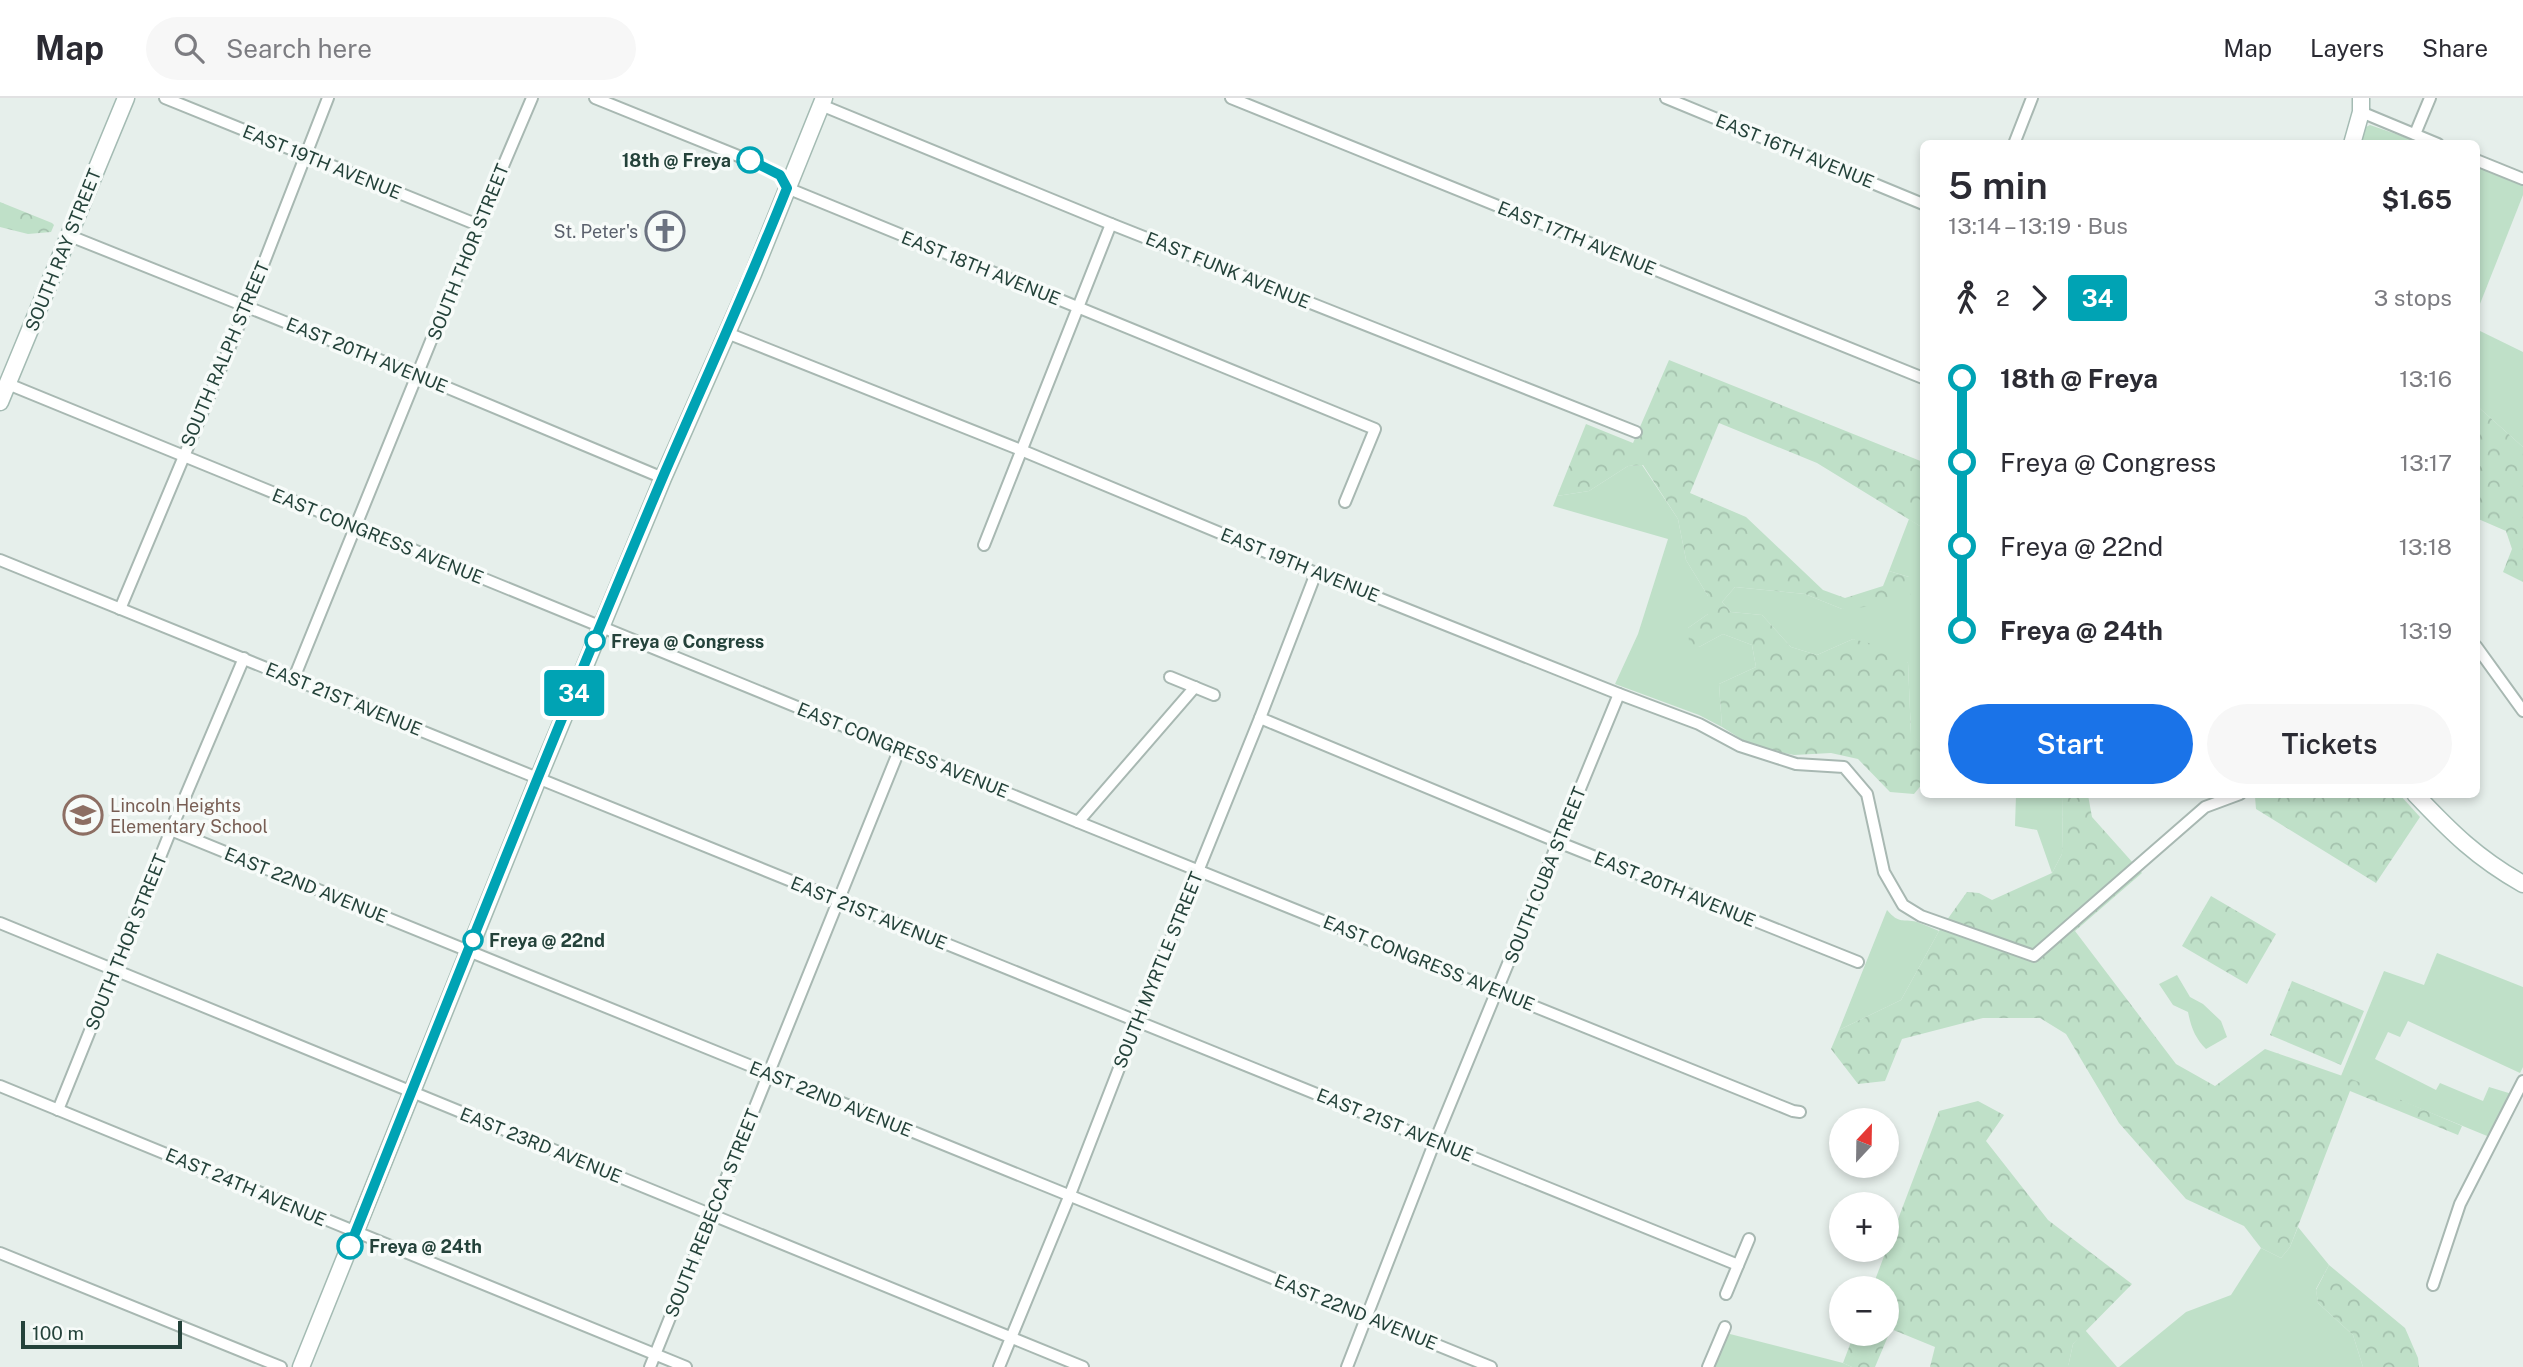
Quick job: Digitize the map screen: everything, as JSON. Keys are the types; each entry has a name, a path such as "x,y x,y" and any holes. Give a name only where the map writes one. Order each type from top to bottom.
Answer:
{"main road":[{"name":"SOUTH RAY STREET","path":"0,402 126,98"},
{"path":"301,1367 538,779 823,101"},
{"path":"2353,140 2361,105"},
{"path":"2419,798 2453,835 2494,867 2523,884"}],"street":[{"name":"EAST 19TH AVENUE","path":"165,98 478,225"},
{"name":"SOUTH RALPH STREET","path":"120,609 247,306 328,98"},
{"name":"SOUTH THOR STREET","path":"294,678 532,98"},
{"name":"EAST 18TH AVENUE","path":"595,98 768,168 780,175 787,188 1375,429 1345,502"},
{"name":"EAST 17TH AVENUE","path":"1231,98 1920,377"},
{"name":"EAST 16TH AVENUE","path":"1666,98 1920,203"},
{"path":"2016,140 2032,98"},
{"path":"2415,134 2430,98"},
{"name":"EAST FUNK AVENUE","path":"823,101 1111,224 1636,432"},
{"path":"2361,105 2429,140"},
{"path":"2480,161 2523,179"},
{"path":"984,544 1111,224"},
{"name":"EAST 20TH AVENUE","path":"70,236 418,375 663,478"},
{"name":"EAST 19TH AVENUE","path":"727,333 1021,450 1316,573 1699,724 1740,746 1796,764 1844,767 1867,794 1884,872 1903,905 1921,916 2034,957 2205,807 2229,798"},
{"name":"EAST CONGRESS AVENUE","path":"8,384 1078,822 1800,1112"},
{"name":"EAST 21ST AVENUE","path":"0,559 1738,1265"},
{"name":"SOUTH MYRTLE STREET","path":"999,1367 1316,573"},
{"path":"2480,652 2523,711"},
{"name":"SOUTH THOR STREET","path":"58,1110 244,658"},
{"path":"1170,677 1214,695"},
{"path":"1078,822 1195,687"},
{"name":"SOUTH CUBA STREET","path":"1347,1367 1435,1141 1619,694"},
{"name":"EAST 20TH AVENUE","path":"1260,718 1558,842 1858,962"},
{"name":"SOUTH REBECCA STREET","path":"650,1367 900,748"},
{"name":"EAST 22ND AVENUE","path":"172,830 1491,1367"},
{"name":"EAST 23RD AVENUE","path":"0,923 1083,1367"},
{"path":"2433,1285 2460,1204 2523,1081"},
{"name":"EAST 24TH AVENUE","path":"0,1086 686,1367"},
{"path":"1726,1294 1749,1239"},
{"path":"0,1254 281,1367"},
{"path":"1708,1367 1725,1327"}],"green space":[{"path":"2370,125 2413,140 2358,140 2362,129"},
{"path":"2480,168 2523,186 2523,195 2480,304"},
{"path":"0,202 52,223 54,225 51,232 28,234 0,227"},
{"path":"2480,331 2523,352 2523,447 2480,409"},
{"path":"1669,360 1920,461 1920,526 1817,463 1719,423 1690,493 1746,517 1823,590 1845,598 1883,586 1889,571 1909,577 1911,594 1898,604 1842,609 1805,594 1735,587 1722,602 1731,612 1762,615 1791,647 1817,655 1853,639 1892,649 1908,663 1911,734 1920,742 1920,787 1914,794 1890,792 1858,759 1831,753 1794,755 1754,747 1722,727 1719,684 1756,667 1752,645 1723,634 1699,647 1689,643 1688,628 1708,614 1708,596 1686,560 1678,519 1643,465 1628,466 1589,491 1557,496 1586,424 1633,443"},
{"path":"2480,409 2523,447 2523,582 2503,572 2512,549 2506,531 2480,520"},
{"path":"1642,465 1678,519 1686,560 1708,596 1708,614 1688,628 1699,647 1723,634 1752,645 1756,667 1719,684 1722,727 1699,715 1615,684 1638,634 1668,539 1553,506 1557,496 1589,491 1628,466"},
{"path":"1909,519 1920,526 1920,742 1911,735 1908,663 1853,639 1817,655 1791,647 1762,615 1731,612 1722,602 1735,587 1805,594 1842,609 1909,577 1889,571"},
{"path":"2016,798 2063,798 2062,854 2052,873 2037,830 2015,826"},
{"path":"2063,798 2089,798 2092,817 2142,873 2075,931 2176,1064 2215,1086 2265,1049 2354,1080 2462,1126 2458,1135 2350,1091 2290,1247 2281,1258 2261,1248 2244,1226 2186,1199 2119,1123 2066,1034 2040,1018 1983,1018 1902,1039 1885,1081 1858,1084 1831,1049 1839,1030 1901,1000 1939,931 1967,892 1979,893 1992,900 2052,873 2062,854"},
{"path":"2255,798 2403,798 2420,817 2376,883 2256,809"},
{"path":"2211,896 2276,934 2247,984 2182,946"},
{"path":"1887,910 1898,919 1917,922 1939,931 1901,1000 1839,1030"},
{"path":"2437,953 2523,987 2523,1067 2520,1073 2408,1021 2400,1037 2388,1032 2375,1059 2436,1090 2440,1083 2483,1101 2489,1087 2512,1094 2492,1138 2341,1076 2384,971 2424,985"},
{"path":"2177,975 2190,997 2203,1004 2221,1021 2227,1037 2206,1049 2202,1045 2194,1032 2188,1012 2173,1005 2159,984"},
{"path":"2292,981 2364,1011 2341,1065 2270,1035"},
{"path":"1978,1101 2004,1115 1986,1141 2048,1220 2132,1284 2073,1344 2068,1367 1930,1367 1935,1347 1899,1332 1899,1276 1877,1276 1882,1262 1899,1262 1899,1217 1939,1111"},
{"path":"2298,1227 2329,1265 2316,1289 2318,1303 2353,1335 2363,1367 2119,1367 2186,1312 2231,1295 2261,1248 2281,1258 2290,1247"},
{"path":"2329,1265 2405,1328 2419,1367 2363,1367 2353,1335 2318,1303 2316,1290"},
{"path":"2085,1330 2117,1367 2068,1367 2073,1344"},
{"path":"1726,1333 1843,1363 1852,1367 1712,1367"},
{"path":"1849,1346 1884,1346 1875,1367 1852,1367 1843,1363"}],"bus line":[{"name":"34","path":"350,1246 538,779 787,188 780,175 750,160"}],"place":[{"name":"18th @ Freya","path":"750,160"},
{"name":"St. Peter's","path":"665,231"},
{"name":"Freya @ Congress","path":"595,641"},
{"name":"Lincoln Heights Elementary School","path":"83,815"},
{"name":"Freya @ 22nd","path":"473,940"},
{"name":"Freya @ 24th","path":"350,1246"}]}
